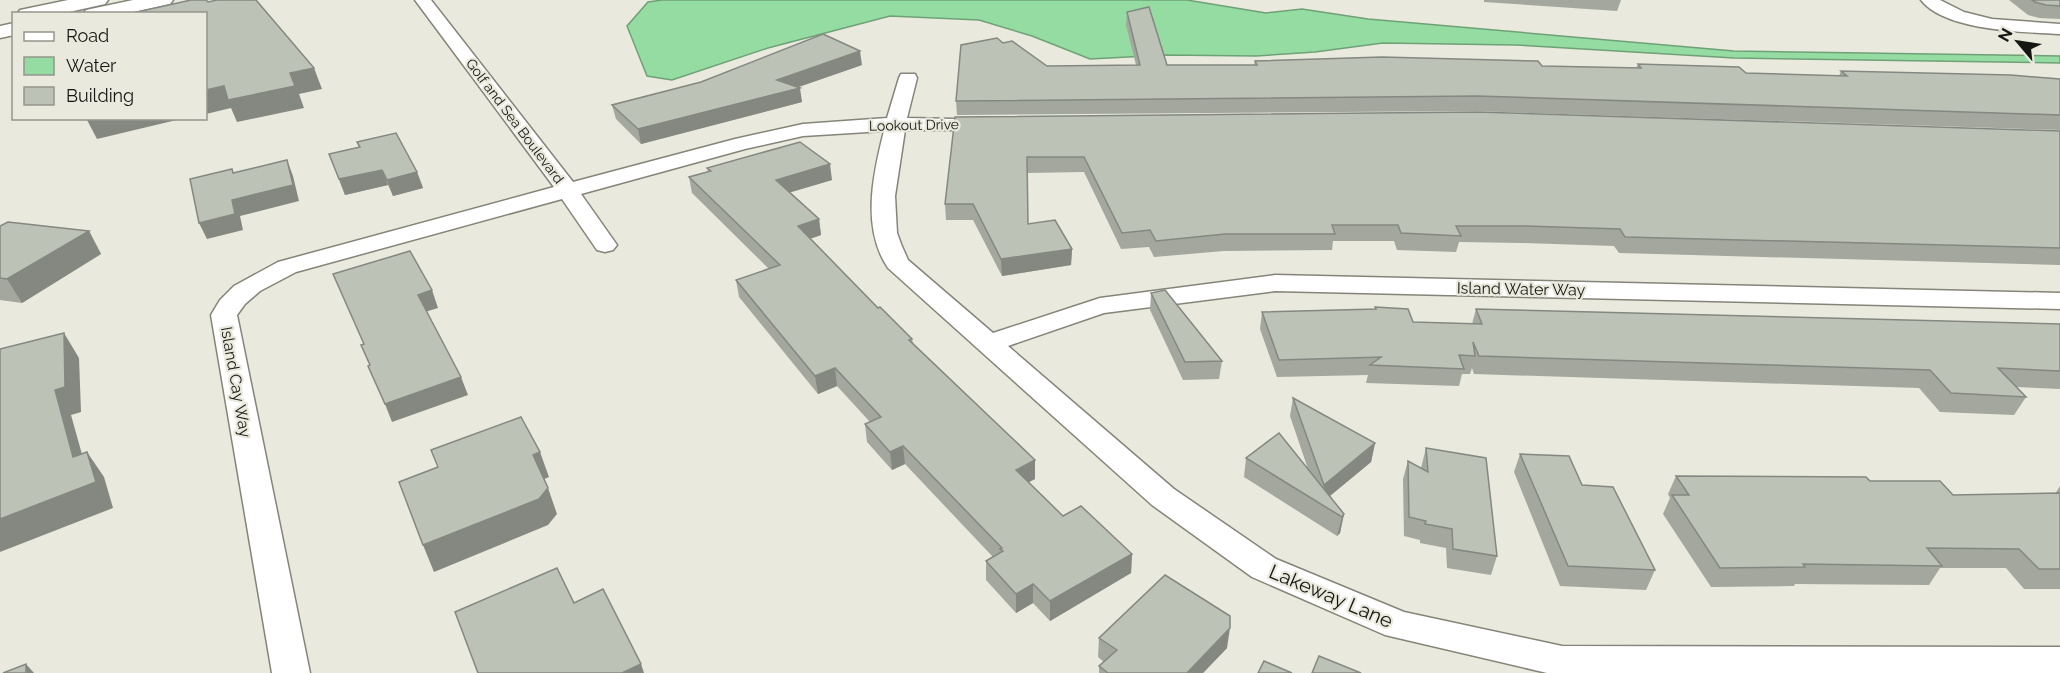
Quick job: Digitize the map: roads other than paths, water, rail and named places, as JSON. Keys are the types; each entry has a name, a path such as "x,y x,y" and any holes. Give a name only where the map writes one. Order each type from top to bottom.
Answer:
{"main road":[{"path":"37,12 98,0"},
{"path":"103,12 163,0"}],"street":[{"name":"Golf and Sea Boulevard","path":"423,0 567,189 605,245"},
{"path":"1929,0 1942,10 1956,16 2014,26 2060,29"},
{"name":"Lakeway Lane","path":"908,78 895,124 883,203 885,235 897,263 1163,496 1264,568 1398,626 1562,661 2060,662"},
{"name":"Lookout Drive","path":"567,189 742,142 803,130 895,124 1013,123"},
{"name":"Island Cay Way","path":"291,673 224,315 230,303 251,285 287,267 567,189"},
{"name":"Island Water Way","path":"990,343 1100,306 1275,283 2060,302"}],"water":[{"path":"662,0 1187,0 1266,13 1302,9 1368,19 1734,51 2060,56 2060,63 1734,58 1516,45 1383,43 1315,52 1256,56 1166,55 1090,59 1032,36 979,20 890,16 768,48 672,80 647,76 627,26 648,2"}]}
